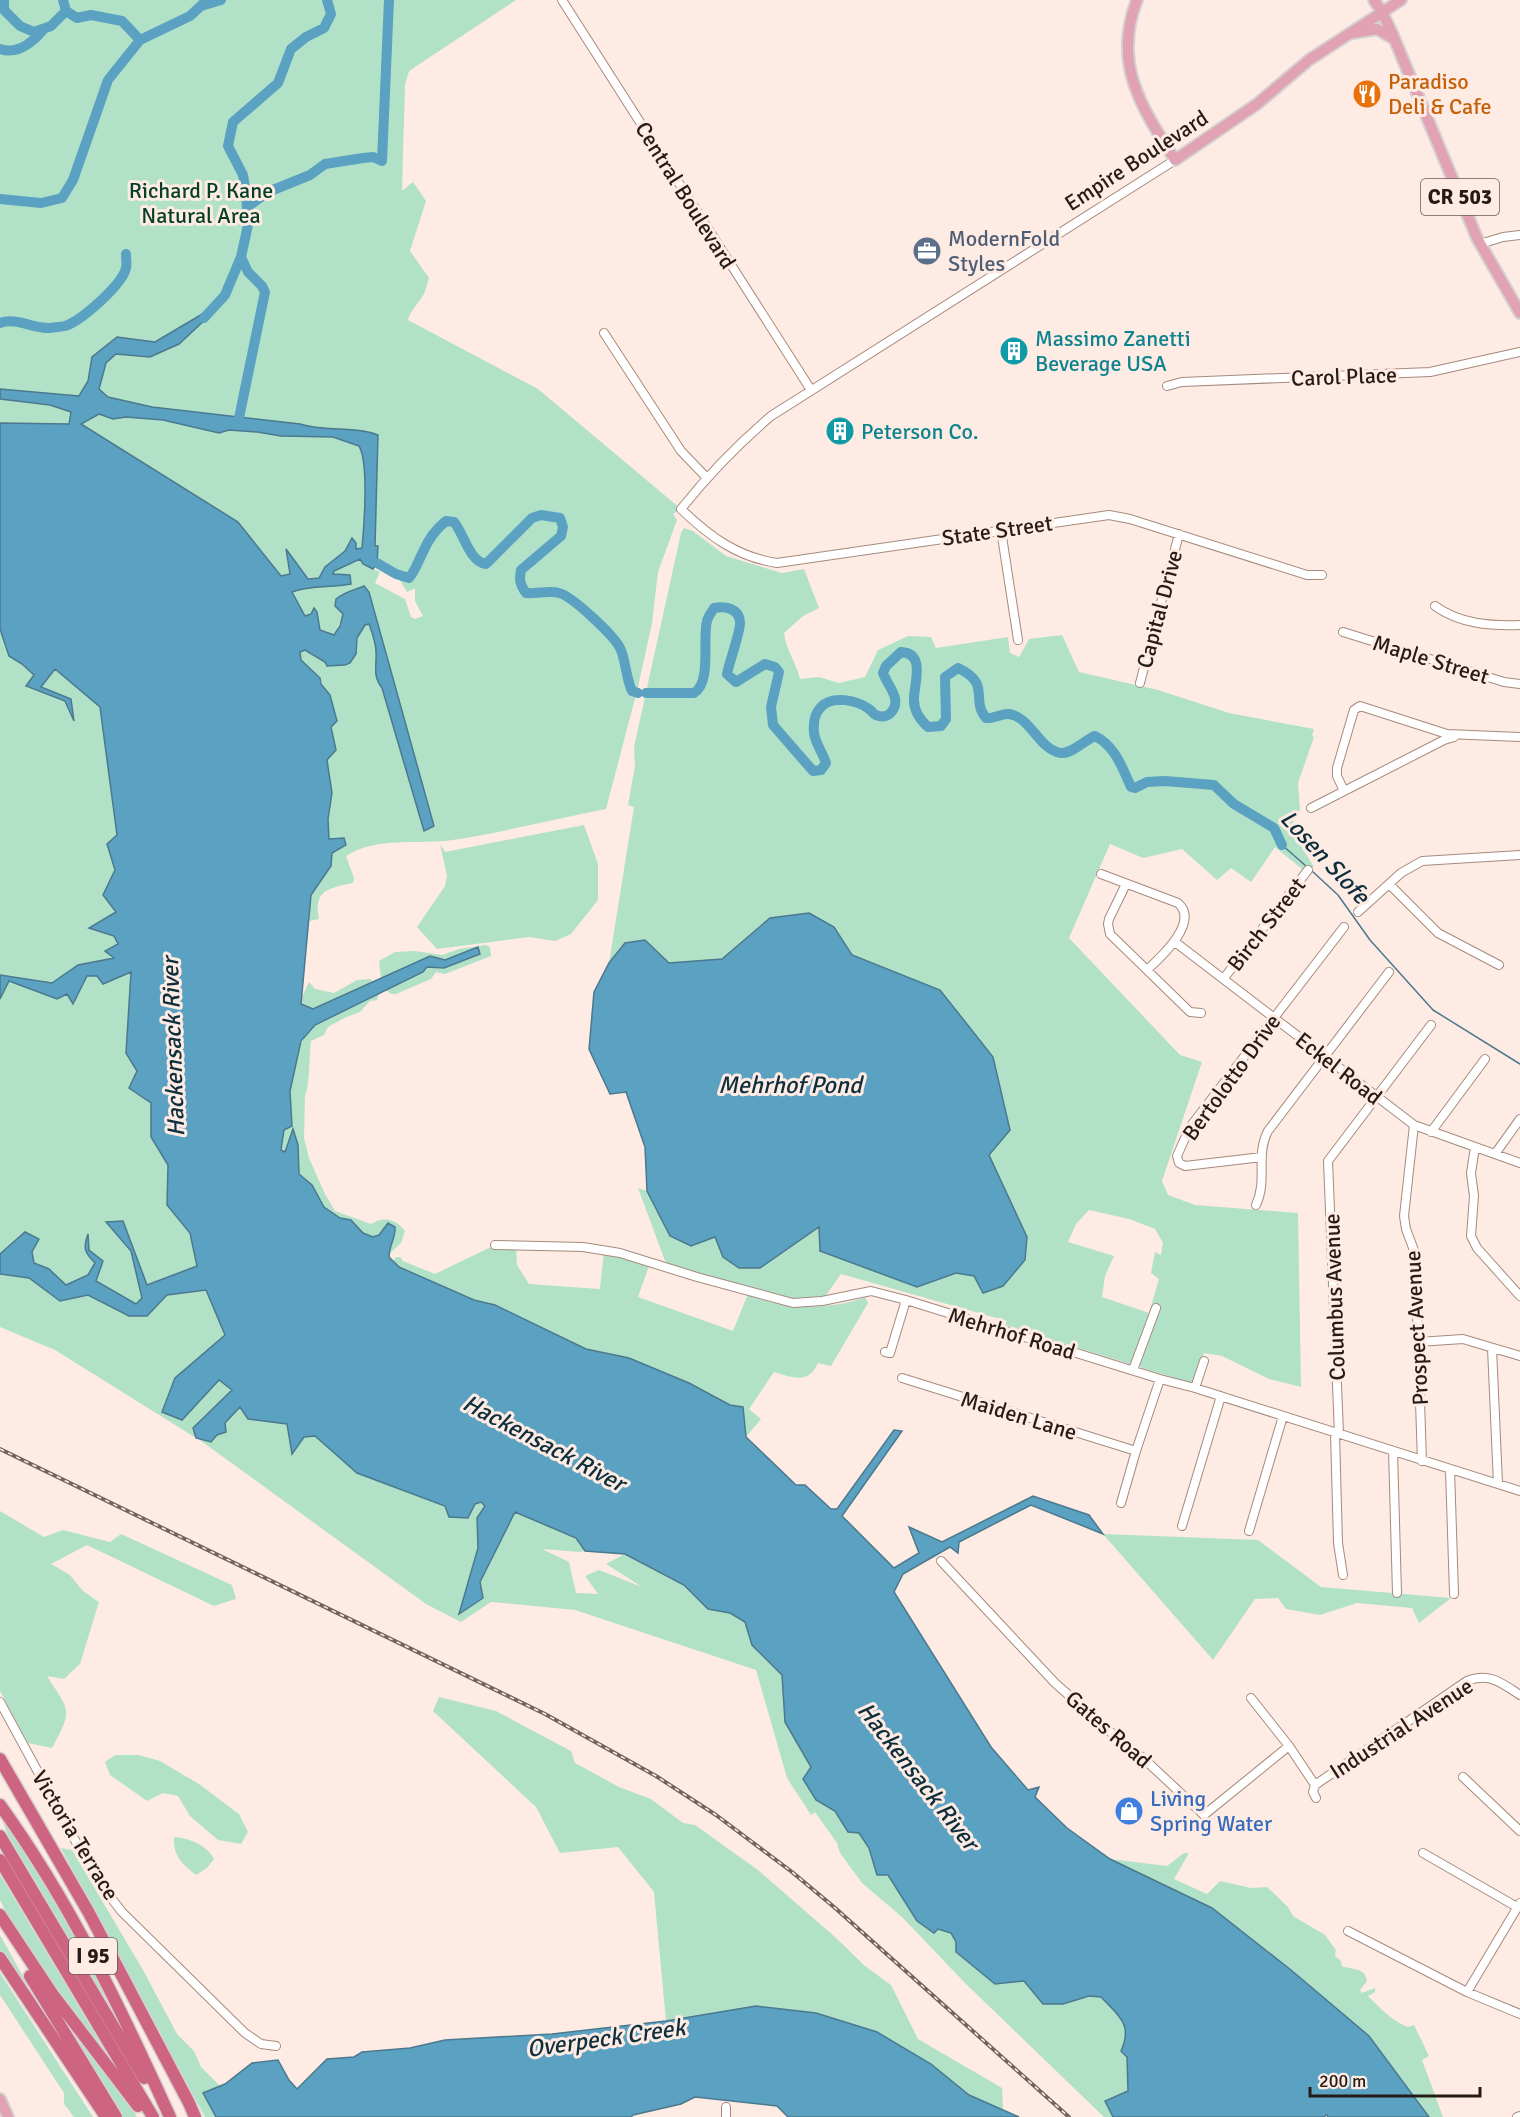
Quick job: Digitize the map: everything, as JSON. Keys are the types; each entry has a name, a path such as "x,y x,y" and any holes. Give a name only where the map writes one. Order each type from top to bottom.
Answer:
{"highway":[{"path":"0,1759 94,1923 184,2093 194,2117"},
{"name":"I 95","path":"0,1805 50,1879 79,1928 170,2117"},
{"path":"12,1821 38,1849 65,1890 194,2117"},
{"name":"I 95","path":"0,1836 170,2117"},
{"path":"0,1860 153,2117"},
{"path":"0,1917 37,1988 116,2117"},
{"path":"0,1917 52,1995 146,2117"},
{"path":"0,1958 106,2117"}],"main road":[{"path":"1137,0 1128,34 1131,74 1145,113 1175,160"},
{"name":"CR 503","path":"1374,0 1395,39 1480,244 1520,313"},
{"name":"Empire Boulevard","path":"1175,160 1257,104 1309,60 1401,0"},
{"path":"1346,34 1377,29 1395,39"},
{"path":"0,2099 8,2117"}],"street":[{"name":"Central Boulevard","path":"562,0 811,390"},
{"name":"Empire Boulevard","path":"681,509 706,477 765,421 1175,160"},
{"path":"1480,244 1520,235"},
{"path":"604,333 681,452 706,477"},
{"name":"Carol Place","path":"1167,386 1182,382 1430,372 1520,352"},
{"name":"State Street","path":"681,509 723,545 742,554 777,563 1109,515 1130,519 1307,575 1322,575"},
{"path":"1001,530 1018,640"},
{"name":"Capital Drive","path":"1140,683 1179,534"},
{"path":"1435,606 1448,615 1475,624 1520,625"},
{"name":"Maple Street","path":"1343,632 1504,682 1520,684"},
{"path":"1344,792 1337,776 1337,768 1354,710 1360,705 1447,734 1520,737"},
{"path":"1311,808 1444,740 1461,736"},
{"path":"1359,912 1408,868 1422,861 1520,855"},
{"name":"Birch Street","path":"1224,978 1308,870"},
{"path":"1101,874 1181,906 1185,919 1175,942 1148,970"},
{"path":"1126,884 1109,919 1108,929 1113,938 1190,1012 1201,1013"},
{"path":"1389,884 1438,933 1499,965"},
{"name":"Bertolotto Drive","path":"1262,1157 1185,1166 1177,1160 1184,1136 1190,1127 1344,927"},
{"name":"Eckel Road","path":"1175,942 1414,1125 1520,1163"},
{"path":"1256,1205 1262,1189 1262,1145 1268,1131 1389,972"},
{"path":"1377,1096 1431,1024"},
{"path":"1431,1132 1485,1059"},
{"name":"Columbus Avenue","path":"1343,1575 1338,1543 1329,1161 1377,1096"},
{"path":"1495,1154 1520,1119"},
{"name":"Prospect Avenue","path":"1414,1125 1404,1216 1414,1253 1422,1461"},
{"path":"1475,1148 1471,1173 1474,1196 1472,1236 1477,1248 1518,1292"},
{"name":"Mehrhof Road","path":"495,1245 584,1247 620,1253 793,1303 822,1301 871,1292 906,1300 1221,1396 1520,1491"},
{"path":"885,1352 890,1353 906,1300"},
{"path":"1132,1370 1156,1308"},
{"path":"1418,1342 1463,1339 1520,1356"},
{"path":"1492,1348 1498,1484"},
{"path":"1195,1388 1204,1361"},
{"name":"Maiden Lane","path":"902,1378 1136,1451"},
{"path":"1121,1503 1160,1379"},
{"path":"1182,1526 1221,1396"},
{"path":"1249,1531 1283,1416"},
{"path":"1393,1452 1397,1593"},
{"path":"1450,1470 1454,1594"},
{"name":"Gates Road","path":"941,1561 1055,1683 1142,1757 1204,1815 1289,1746"},
{"name":"Industrial Avenue","path":"1315,1785 1467,1682 1480,1677 1495,1679 1520,1695"},
{"name":"Industrial Avenue","path":"1251,1698 1289,1746 1315,1785 1316,1798"},
{"name":"Victoria Terrace","path":"0,1702 88,1864 113,1901 244,2033 261,2044 276,2046"},
{"path":"1463,1776 1520,1831"},
{"path":"1423,1853 1519,1905 1467,1992"},
{"path":"1348,1931 1467,1992 1520,2014"},
{"path":"726,2107 726,2117"}],"green space":[{"name":"Richard P. Kane Natural Area","path":"0,0 516,0 409,71 405,85 402,191 413,182 426,201 410,251 429,278 424,294 408,320 538,389 681,509 673,514 677,520 658,572 652,623 638,687 606,809 453,840 384,843 358,850 346,856 354,878 353,883 325,892 318,902 319,919 309,921 311,895 331,866 328,819 332,793 327,760 331,726 337,721 328,693 301,660 300,652 305,650 325,662 356,654 360,632 369,623 377,651 377,679 382,688 424,831 361,587 353,592 341,610 343,614 335,635 320,630 317,612 305,616 292,592 308,587 340,586 332,574 334,571 361,558 380,572 375,583 405,599 411,617 415,619 423,616 415,601 415,588 407,592 396,574 377,563 362,548 325,567 319,578 281,577 238,522 80,424 0,423"},
{"path":"684,528 693,531 726,556 782,573 804,569 819,608 803,616 784,633 800,679 819,677 839,683 865,677 878,650 908,636 931,637 936,648 1008,637 1010,653 1019,657 1029,639 1062,635 1079,672 1158,690 1229,713 1314,729 1312,736 1314,737 1298,783 1300,809 1290,828 1314,867 1302,869 1275,847 1251,882 1231,868 1217,880 1182,849 1143,858 1110,844 1069,938 1180,1055 1202,1062 1162,1181 1168,1195 1195,1205 1298,1213 1301,1387 1269,1379 1222,1356 1204,1353 1194,1384 1005,1325 1007,1321 841,1274 822,1301 793,1303 668,1269 638,1188 647,1191 670,1236 715,1237 760,1268 819,1227 917,1287 956,1273 974,1276 983,1293 1003,1286 1025,1260 1027,1237 989,1155 940,990 852,955 834,927 770,918 722,959 669,963 625,943 609,963 634,807 628,805 635,766 634,747 681,533","holes":["1089,1210 1129,1219 1155,1229 1163,1243 1161,1255 1155,1252 1151,1273 1159,1279 1149,1313 1102,1297 1105,1276 1114,1256 1068,1242 1076,1224"]},
{"path":"0,629 9,656 34,675 27,686 65,701 73,718 71,699 41,687 55,669 100,707 117,836 107,844 115,870 103,895 116,912 114,936 118,944 115,958 78,965 52,983 0,975"},
{"path":"584,825 598,864 598,900 571,934 555,941 529,937 437,949 417,927 445,886 447,876 440,844 445,852"},
{"path":"486,945 490,947 491,956 445,974 436,972 431,979 396,994 391,994 386,990 423,972 427,967 444,968 477,948 445,960 430,956 381,978 379,961 395,952 415,951 442,955 459,949"},
{"path":"132,972 126,1053 151,1103 151,1137 168,1165 167,1205 190,1233 197,1266 147,1285 123,1221 107,1222 131,1251 142,1298 135,1304 96,1281 103,1261 89,1250 88,1235 85,1250 95,1262 88,1275 66,1285 49,1269 34,1263 26,1232 0,1254 0,999 9,980 57,999 87,976 97,976 103,984"},
{"path":"371,979 372,982 313,1009 301,1004 309,982 315,989 334,993 357,980"},
{"path":"379,994 377,1000 370,1001 360,1012 328,1027 324,1035 311,1041 309,1078 305,1095 304,1138 309,1158 335,1211 371,1224 381,1220 394,1221 405,1231 401,1243 389,1254 395,1227 388,1223 379,1235 373,1237 363,1233 352,1220 340,1218 324,1207 312,1185 299,1174 298,1145 293,1129 285,1152 281,1150 284,1130 292,1126 290,1100 296,1057 307,1034 316,1025 330,1017"},
{"path":"495,1245 516,1245 517,1265 529,1284 600,1289 604,1250 650,1263 638,1297 733,1331 748,1294 774,1303 790,1305 822,1306 865,1297 868,1303 831,1366 818,1363 810,1374 800,1378 774,1372 749,1409 761,1419 746,1437 743,1407 730,1405 689,1383 629,1358 586,1349 495,1305 474,1300 399,1267 393,1261 396,1257 400,1257 403,1261 435,1274"},
{"path":"0,1274 29,1278 60,1301 88,1295 129,1316 147,1316 167,1295 206,1290 225,1335 175,1378 182,1420 219,1379 232,1390 193,1428 196,1438 55,1350 0,1327"},
{"path":"240,1407 248,1419 288,1424 292,1453 304,1437 315,1436 357,1473 445,1506 481,1502 485,1506 477,1518 478,1548 459,1613 480,1582 515,1512 576,1538 585,1551 542,1549 569,1562 576,1593 598,1594 585,1576 599,1570 642,1587 606,1564 625,1554 684,1585 708,1609 730,1613 745,1622 752,1645 782,1675 785,1722 811,1767 816,1800 835,1810 848,1832 859,1833 869,1848 877,1875 888,1875 917,1921 951,1933 956,1942 1063,2004 1089,1996 1101,1997 1124,2022 1127,2038 1128,2091 1105,2101 1113,2117 1104,2117 965,1983 902,1917 862,1883 815,1812 811,1815 787,1778 756,1670 575,1610 491,1602 461,1622 426,1604 197,1438 211,1442 217,1435 226,1432 225,1423"},
{"path":"0,1511 44,1537 63,1530 110,1542 121,1534 232,1585 236,1599 214,1606 87,1545 51,1564 70,1575 83,1591 99,1602 80,1664 64,1679 47,1676 66,1711 66,1718 59,1735 52,1748 28,1743 0,1691"},
{"path":"1103,1534 1258,1540 1321,1587 1451,1598 1419,1623 1412,1608 1357,1603 1320,1615 1286,1609 1278,1598 1255,1599 1213,1660"},
{"path":"439,1697 496,1711 571,1751 575,1763 619,1787 651,1799 683,1823 695,1825 758,1870 865,1966 891,1985 918,2039 1002,2088 1003,2110 969,2095 931,2064 877,2032 816,2013 756,2006 666,2021 654,1892 618,1847 560,1853 536,1807 433,1711"},
{"path":"115,1755 139,1755 160,1761 199,1784 239,1814 248,1832 241,1844 218,1840 190,1816 178,1796 163,1793 147,1801 110,1775 105,1762"},
{"path":"0,1815 12,1829 85,1950 108,2001 91,1977 8,1835"},
{"path":"174,1837 197,1843 214,1859 207,1868 196,1875 179,1859"},
{"path":"61,1848 72,1850 143,1970 177,2034 194,2051 201,2067 220,2086 204,2093 216,2117 205,2117"},
{"path":"1184,1853 1189,1853 1174,1879 1207,1894 1220,1881 1251,1888 1267,1887 1288,1907 1293,1916 1325,1935 1336,1950 1335,1956 1341,1961 1342,1966 1364,1973 1367,1981 1360,1990 1362,1993 1375,1988 1375,1992 1368,1996 1382,2010 1408,2027 1414,2025 1429,2056 1422,2060 1443,2117 1429,2117 1369,2036 1158,1883 1110,1859 1167,1866"},
{"path":"0,1875 116,2069 69,2011 12,1924 0,1900"},
{"path":"0,1935 38,2003 33,2003 0,1956"},
{"path":"0,1973 93,2117 74,2117 64,2104 64,2093 0,1995"},
{"path":"68,2027 128,2102 137,2117 123,2117"}],"water":[{"name":"Hackensack River","path":"226,300 179,344 150,357 116,354 106,363 99,389 108,397 152,407 369,432 378,435 375,546 378,546 377,563 373,569 363,564 360,559 334,571 333,574 350,575 351,584 306,588 292,592 305,616 311,614 314,608 317,612 320,630 334,635 340,626 343,614 335,606 336,599 364,586 369,592 434,826 424,831 382,688 377,679 375,645 369,624 365,625 357,638 356,654 350,663 327,666 325,662 305,650 300,652 301,660 320,678 321,684 330,695 337,721 331,727 336,750 327,760 332,793 328,819 329,839 344,838 346,845 332,853 331,866 311,895 301,1004 313,1009 430,956 445,960 478,947 480,954 444,968 427,967 423,972 315,1025 301,1041 290,1091 292,1126 284,1130 281,1150 285,1152 293,1129 298,1145 299,1174 312,1185 324,1207 340,1218 351,1220 363,1233 373,1237 379,1235 388,1223 395,1227 389,1257 399,1267 474,1300 495,1305 586,1349 629,1358 689,1383 730,1405 743,1407 746,1437 796,1485 805,1485 831,1509 837,1509 894,1430 902,1431 842,1516 894,1568 919,1553 909,1527 942,1542 1033,1496 1089,1515 1103,1534 1031,1505 959,1542 958,1553 950,1547 903,1574 894,1592 991,1747 1028,1790 1039,1787 1035,1797 1067,1828 1110,1859 1212,1908 1291,1970 1369,2036 1429,2117 1328,2117 1327,2115 1323,2117 1113,2117 1105,2101 1128,2091 1127,2057 1121,2051 1125,2027 1118,2015 1101,1997 1089,1996 1063,2004 1043,2004 1024,1981 995,1984 956,1952 956,1942 951,1933 938,1929 934,1933 917,1921 888,1875 877,1875 869,1848 859,1833 848,1832 835,1811 816,1800 803,1779 811,1767 785,1722 782,1675 752,1645 745,1622 730,1613 708,1609 684,1585 625,1554 585,1551 576,1538 515,1512 480,1582 483,1598 459,1614 478,1548 477,1518 485,1506 481,1502 475,1504 468,1518 449,1517 445,1506 357,1473 315,1436 304,1437 292,1454 287,1424 248,1419 240,1407 225,1423 226,1432 217,1435 211,1442 196,1438 193,1428 232,1390 219,1380 182,1420 162,1412 175,1378 225,1335 206,1290 167,1295 147,1316 129,1316 88,1295 60,1301 29,1278 0,1274 0,1254 25,1232 39,1239 32,1252 34,1263 49,1269 66,1285 88,1275 95,1263 86,1250 85,1243 88,1234 89,1250 103,1261 96,1281 136,1304 142,1298 131,1251 106,1222 123,1221 147,1285 197,1266 190,1233 167,1205 168,1165 151,1137 151,1103 129,1088 137,1071 126,1053 131,972 103,984 97,976 87,976 73,1004 67,994 57,999 9,981 0,999 0,975 52,983 78,965 114,958 105,951 118,944 114,936 89,928 116,912 103,895 115,870 107,844 117,835 100,707 55,669 41,687 71,699 74,721 65,701 26,686 34,675 9,656 0,629 0,423 69,424 71,412 50,405 0,399 0,389 79,396 88,381 92,357 117,337 155,342","holes":["99,414 113,419 126,417 163,420 219,433 229,430 281,436 333,437 359,446 365,480 362,548 356,549 356,543 352,538 345,551 325,567 319,578 308,579 286,549 290,574 281,576 238,522 81,424"]},
{"name":"Mehrhof Pond","path":"809,913 834,927 852,955 940,990 993,1057 1010,1130 989,1155 1027,1237 1025,1260 1003,1286 983,1293 974,1276 956,1273 917,1287 820,1251 819,1227 760,1268 739,1268 723,1257 715,1237 691,1246 670,1236 647,1191 645,1147 626,1092 610,1094 589,1049 594,992 609,963 625,943 645,940 669,963 722,959 770,918"},
{"name":"Overpeck Creek","path":"756,2006 816,2013 877,2032 931,2064 969,2095 1019,2117 788,2117 777,2106 695,2097 681,2104 631,2117 216,2117 203,2093 225,2084 252,2063 278,2060 297,2089 327,2059 354,2057 362,2052 410,2048 445,2040 552,2034 666,2021"}],"waterway":[{"path":"4,0 4,10 20,26 34,32 51,26 66,11"},
{"path":"63,0 66,11 77,18 91,15 122,21 140,40"},
{"path":"0,199 41,203 62,198 73,180 108,80 140,40 190,16 207,0"},
{"path":"201,6 221,0"},
{"path":"204,318 225,295 241,257 248,225 243,175 228,146 233,122 278,83 291,49 306,37 324,28 331,14 327,0"},
{"path":"247,207 268,192 310,175 325,164 373,157 382,161 389,0"},
{"path":"0,49 18,49 29,43 43,30"},
{"path":"0,323 13,321 51,328 72,323 100,302 117,284 126,268 126,254"},
{"path":"239,418 265,292 248,272 241,257"},
{"name":"Losen Slofe","path":"377,563 396,574 409,578 430,539 446,521 454,522 471,553 480,562 486,564 532,518 541,515 560,518 563,527 561,536 521,570 522,587 526,593 559,593 573,601 593,618 621,650 628,681 632,691 638,693"},
{"name":"Losen Slofe","path":"646,693 694,693 700,688 705,670 708,619 714,608 723,607 734,611 740,622 727,674 736,682 765,664 775,667 779,672 771,707 773,725 813,771 821,770 826,763 814,733 814,719 819,710 831,701 845,700 864,706 876,715 884,716 891,713 895,706 895,698 883,673 886,666 901,652 913,657 916,662 914,706 919,717 928,727 941,726 946,719 945,677 958,668 968,674 978,686 980,704 986,718 1006,714 1017,716 1047,746 1061,753 1070,751 1095,736 1113,751 1131,787 1135,788 1147,782 1165,781 1214,785 1234,804 1274,828 1282,845"},
{"name":"Losen Slofe","path":"1282,845 1306,866"},
{"name":"Losen Slofe","path":"1312,871 1338,895 1370,940 1433,1010 1520,1064"}],"railway":[{"path":"0,1449 545,1714 656,1776 716,1815 792,1872 1069,2117"}],"place":[{"name":"Paradiso Deli & Cafe","path":"1367,94"},
{"name":"ModernFold Styles","path":"927,251"},
{"name":"Massimo Zanetti Beverage USA","path":"1014,351"},
{"name":"Peterson Co.","path":"840,431"},
{"name":"Living Spring Water","path":"1129,1811"}]}
